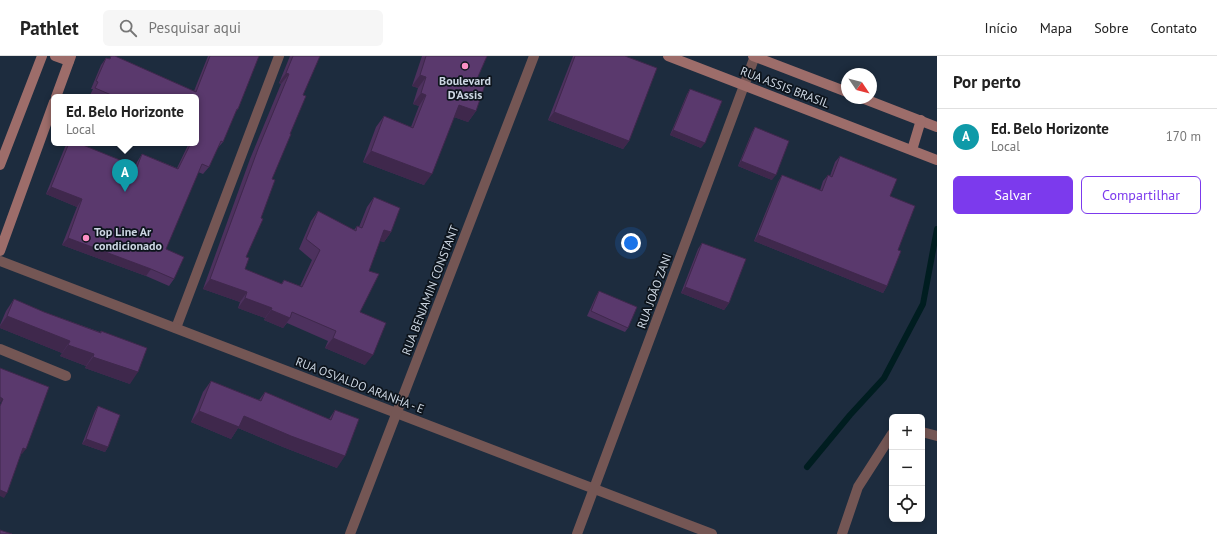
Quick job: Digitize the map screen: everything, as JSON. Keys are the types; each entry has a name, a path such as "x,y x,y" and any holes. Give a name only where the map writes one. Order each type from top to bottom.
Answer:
{"street":[{"path":"0,166 42,56"},
{"path":"55,56 70,58 57,94"},
{"path":"176,328 279,56"},
{"name":"RUA BENJAMIN CONSTANT","path":"350,534 534,56"},
{"name":"RUA ASSIS BRASIL","path":"668,56 937,160"},
{"name":"RUA ASSIS BRASIL","path":"754,56 841,90"},
{"name":"RUA JOÃO ZANI","path":"577,534 595,489 754,56"},
{"path":"877,104 937,127"},
{"path":"0,251 51,110"},
{"path":"912,150 921,120"},
{"name":"RUA OSVALDO ARANHA - E","path":"0,261 712,534"},
{"path":"0,349 66,376"},
{"path":"925,433 937,436"},
{"path":"842,534 858,487 889,439"}],"building":[{"path":"111,56 115,56 196,92 210,56 259,56 223,142 221,141 209,167 202,164 166,249 184,257 174,279 68,238 82,199 51,187 68,146 85,146 137,167 142,154 178,169 190,146 199,146 199,94 109,94 95,88 98,82 96,81 106,58 110,59"},
{"path":"293,56 320,56 303,95 306,96 272,179 275,180 261,218 263,219 246,257 249,258 245,269 282,284 284,280 302,287 320,250 306,239 318,211 356,231 357,226 362,228 374,197 400,208 391,232 384,230 369,271 379,274 360,312 386,323 373,355 333,338 336,331 292,312 290,318 271,310 272,308 245,298 247,292 210,279 258,149 289,74 286,73"},
{"path":"426,56 487,56 477,79 486,82 476,111 459,105 432,174 371,151 384,116 413,128 426,95 421,93 426,77 420,75"},
{"path":"575,56 625,56 657,68 629,141 554,112"},
{"path":"690,89 722,101 705,143 673,130"},
{"path":"755,127 789,141 776,175 741,161"},
{"path":"840,156 897,179 890,196 915,206 898,250 901,251 887,286 758,235 782,175 822,191 828,175 832,177"},
{"path":"702,243 746,259 729,303 685,287"},
{"path":"599,291 637,307 628,328 591,311"},
{"path":"14,299 101,333 101,331 147,348 138,372 93,357 94,354 68,345 70,341 7,316"},
{"path":"0,368 49,387 26,449 23,448 7,493 0,490 0,406 3,399 0,397"},
{"path":"211,381 261,401 265,392 331,420 335,410 359,419 345,456 291,436 244,416 239,427 199,411"},
{"path":"98,406 120,415 108,447 86,439"},
{"path":"0,530 12,534 0,534"}],"waterway":[{"path":"807,467 850,415 884,378 923,304 937,229"}],"place":[{"name":"Boulevard D'Assis","path":"465,66"},
{"name":"Ed. Belo Horizonte","path":"125,192"},
{"name":"Top Line Ar condicionado","path":"86,238"}]}
